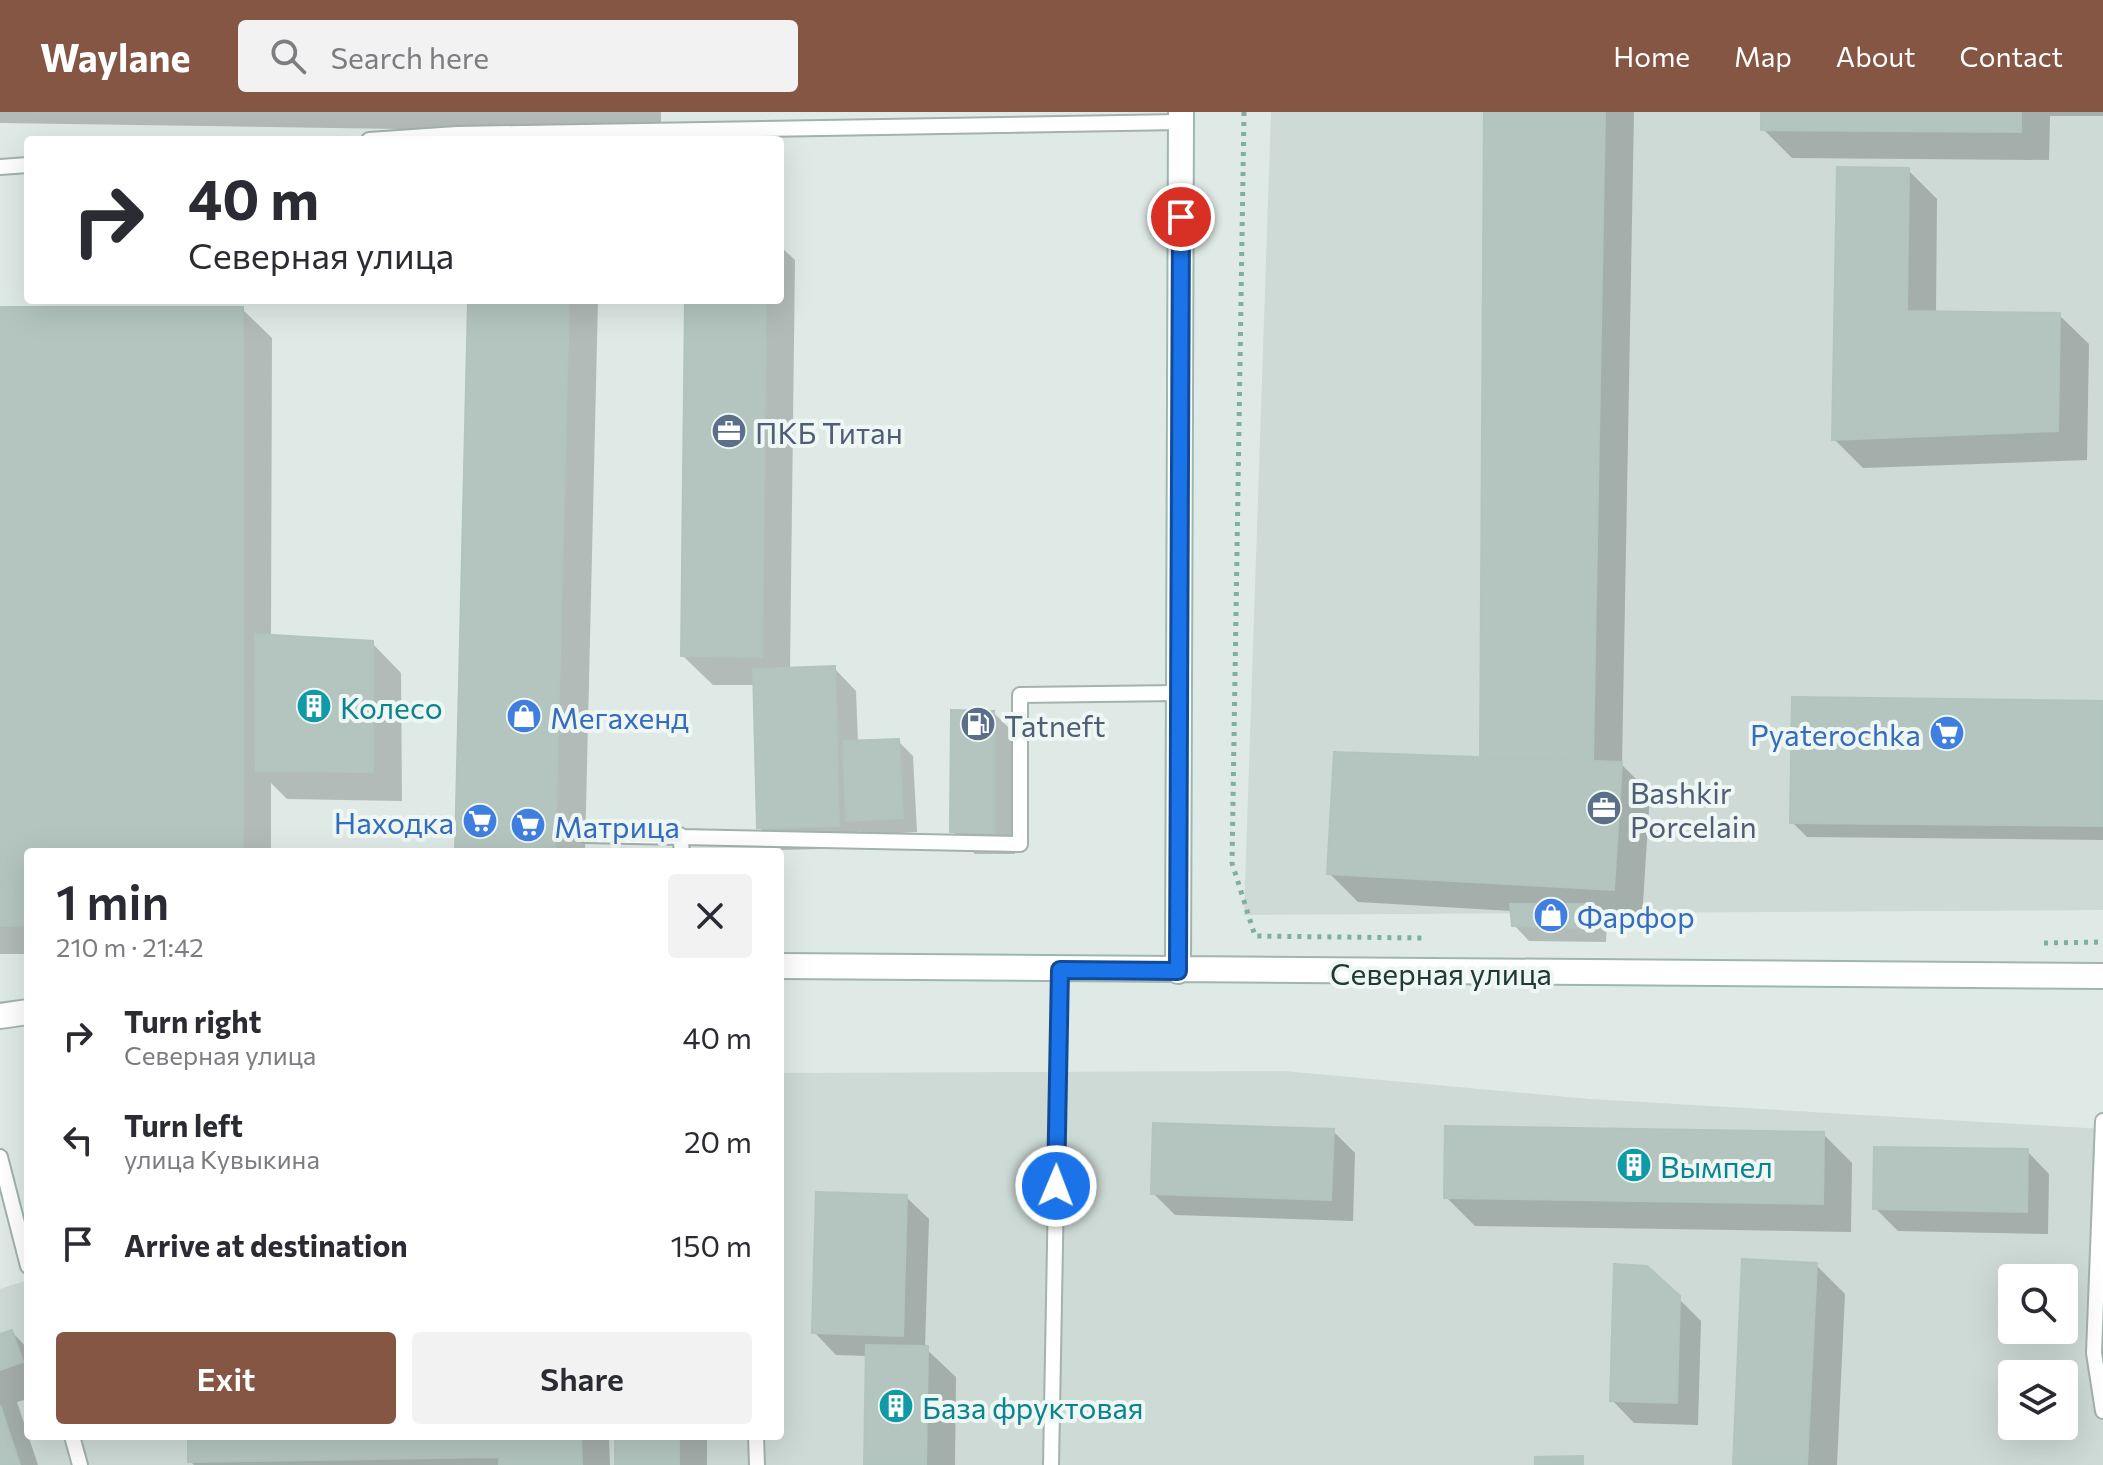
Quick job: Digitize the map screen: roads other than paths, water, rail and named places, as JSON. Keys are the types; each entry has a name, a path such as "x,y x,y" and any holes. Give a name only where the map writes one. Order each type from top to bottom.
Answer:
{"main road":[{"path":"1178,971 1181,117"},
{"name":"Северная улица","path":"784,966 2103,976"},
{"path":"0,1016 24,1013"}],"lane":[{"path":"428,136 1181,117"},
{"path":"0,167 24,165"},
{"path":"585,835 1020,844 1020,695 1178,693"},
{"path":"680,835 682,848"},
{"path":"1051,1465 1060,970"},
{"path":"2103,1121 2094,1353 2103,1411"},
{"path":"0,1157 24,1250"},
{"path":"73,1440 80,1465"},
{"path":"756,1440 757,1465"}],"place":[{"name":"ПКБ Титан","path":"729,431"},
{"name":"Колесо","path":"314,706"},
{"name":"Мегахенд","path":"524,716"},
{"name":"Tatneft","path":"978,724"},
{"name":"Pyaterochka","path":"1947,733"},
{"name":"Bashkir Porcelain","path":"1604,808"},
{"name":"Находка","path":"480,821"},
{"name":"Матрица","path":"528,825"},
{"name":"Фарфор","path":"1551,915"},
{"name":"Вымпел","path":"1634,1165"},
{"name":"База фруктовая","path":"896,1406"}]}
